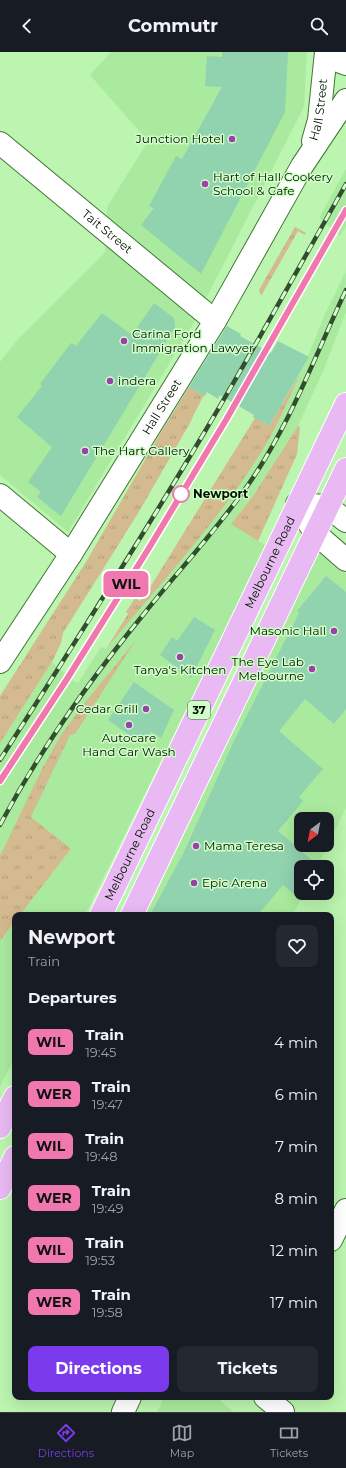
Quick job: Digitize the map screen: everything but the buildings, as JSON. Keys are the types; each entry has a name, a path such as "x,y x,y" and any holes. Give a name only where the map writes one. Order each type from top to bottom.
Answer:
{"main road":[{"name":"Melbourne Road","path":"102,912 346,404"},
{"name":"37","path":"133,912 346,468"},
{"path":"0,1127 12,1102"},
{"path":"5,1185 12,1165"}],"street":[{"name":"Hall Street","path":"302,166 314,137 319,120 326,52"},
{"path":"330,52 338,61 346,64"},
{"name":"Hall Street","path":"0,662 71,554 214,321 302,166 346,100"},
{"name":"Tait Street","path":"0,143 214,321"},
{"path":"0,495 71,554"},
{"path":"297,504 327,506 346,521"},
{"path":"297,504 315,533 346,560"},
{"path":"334,1234 346,1210"},
{"path":"123,1412 129,1400"},
{"path":"269,1400 283,1412"}],"shaded area":[{"path":"111,52 307,52 304,107 193,324 68,532 0,475 0,362 19,338 105,253 107,207 148,141 90,75"},
{"path":"346,169 346,226 340,236 319,218"},
{"path":"346,271 346,312 324,369 298,426 253,496 231,524 265,545 201,680 86,912 22,912 71,849 31,817 83,705 0,856 0,743 52,662 72,680 78,683 101,647 106,649 183,558 224,505 256,461 277,424 309,357 308,356 325,314"},
{"path":"316,548 346,574 346,808 334,832 334,812 294,812 294,852 324,852 320,860 294,860 294,900 300,900 294,912 141,912"},
{"path":"12,925 12,1063 0,1087 0,941"},
{"path":"163,1400 220,1400 234,1412 157,1412"}],"green space":[{"path":"295,227 306,233 305,235 298,231 261,296 259,290"},
{"path":"301,372 280,418 255,462 221,510 184,557 106,649 128,614 126,612 135,598 140,601 149,589 255,418 269,426"},
{"path":"189,387 204,395 190,423 137,515 63,633 61,643 52,662 0,743 0,696 86,562"},
{"path":"298,426 300,427 297,454 258,541 231,524 253,496"},
{"path":"136,640 75,734 70,735 31,817 71,849 22,912 12,912 12,925 0,941 0,856 43,767 61,735 83,705"}],"railway":[{"path":"0,760 103,598 179,474 240,371 346,184"},
{"path":"0,781 67,679 149,548 226,420 346,210"},
{"path":"0,825 15,797 66,717 123,640 223,519 263,462 301,390 346,290"}],"train":[{"name":"WIL","path":"0,781 67,679 149,548 226,420 346,210"}],"place":[{"name":"Junction Hotel","path":"232,139"},
{"name":"Hart of Hall Cookery School & Cafe","path":"205,184"},
{"name":"Carina Ford Immigration Lawyer","path":"124,341"},
{"name":"indera","path":"110,381"},
{"name":"The Hart Gallery","path":"85,451"},
{"name":"Newport","path":"181,494"},
{"name":"Masonic Hall","path":"334,631"},
{"name":"Tanya's Kitchen","path":"180,657"},
{"name":"The Eye Lab Melbourne","path":"312,669"},
{"name":"Cedar Grill","path":"146,709"},
{"name":"Autocare Hand Car Wash","path":"129,725"},
{"name":"Mama Teresa","path":"196,846"},
{"name":"Epic Arena","path":"194,883"}]}
